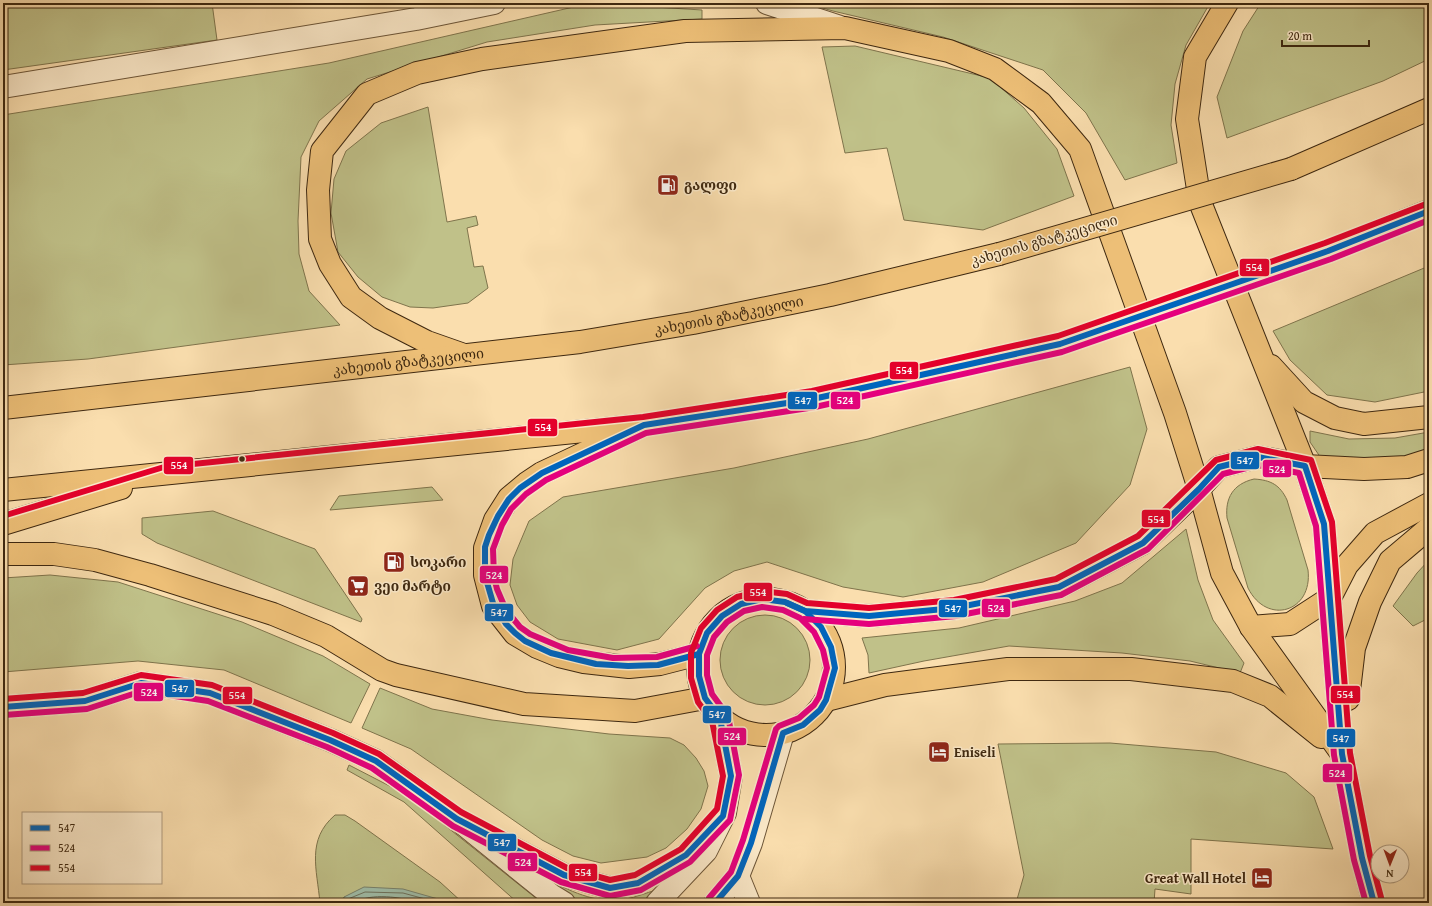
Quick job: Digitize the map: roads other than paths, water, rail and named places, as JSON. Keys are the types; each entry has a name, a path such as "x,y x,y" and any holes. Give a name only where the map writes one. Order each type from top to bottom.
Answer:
{"main road":[{"path":"1227,3 1195,57 1187,119 1200,202 1305,466 1324,524 1342,754 1362,858 1374,903"},
{"path":"464,355 427,342 380,318 352,297 330,264 320,239 318,190 322,151 367,94 417,74 482,59 553,48 686,31 845,28 949,51 995,68 1041,103 1080,148 1175,413 1199,489 1222,574 1252,627 1342,754"},
{"name":"კახეთის გზატკეცილი","path":"3,408 244,382 580,342 693,323 830,295 999,254 1291,169 1429,109"},
{"path":"3,490 166,475 644,425 813,399 1060,344 1328,251 1429,211"},
{"path":"1262,356 1304,402 1335,418 1364,424 1429,417"},
{"path":"644,425 542,473 526,483 509,498 495,520 485,548 485,575 493,606 515,634 537,647 559,656 584,662 629,667 660,664 699,654"},
{"path":"805,611 821,627 831,647 835,668 826,700 820,710 803,725 783,734 761,736 739,730 720,718 705,698 699,676 699,654 707,633 722,616 741,604 762,599 785,602 805,611 869,616 955,608 1059,587 1143,543 1199,489 1219,467 1258,457 1305,466 1364,469 1407,467 1429,460"},
{"path":"3,524 166,475"},
{"path":"1252,627 1290,624 1330,598 1347,566 1375,532 1429,504"},
{"path":"1342,754 1354,648 1370,602 1390,561 1429,528"},
{"path":"3,554 54,554 95,560 150,575 273,614 326,636 382,670 396,675 524,704 635,711 705,698"},
{"path":"826,700 885,685 1008,669 1130,669 1234,681 1270,696 1342,754"}],"street":[{"path":"3,87 416,19 494,3"},
{"path":"767,3 845,28"},
{"path":"3,400 27,406"},
{"path":"3,707 85,701 141,682 210,693 330,740 376,761 457,819 551,895 564,903"},
{"path":"657,903 706,851 723,816 731,776 720,718"},
{"path":"714,903 738,876 751,843 783,734"},
{"path":"457,819 564,876 610,888 638,883 686,855 723,816"},
{"path":"738,876 749,903"}],"water":[{"path":"364,887 403,889 452,903 343,903 344,897"}],"place":[{"name":"გალფი","path":"668,185"},
{"name":"სოკარი","path":"394,562"},
{"name":"ვეი მარტი","path":"358,586"},
{"name":"Eniseli","path":"939,752"},
{"name":"Great Wall Hotel","path":"1262,878"}]}
